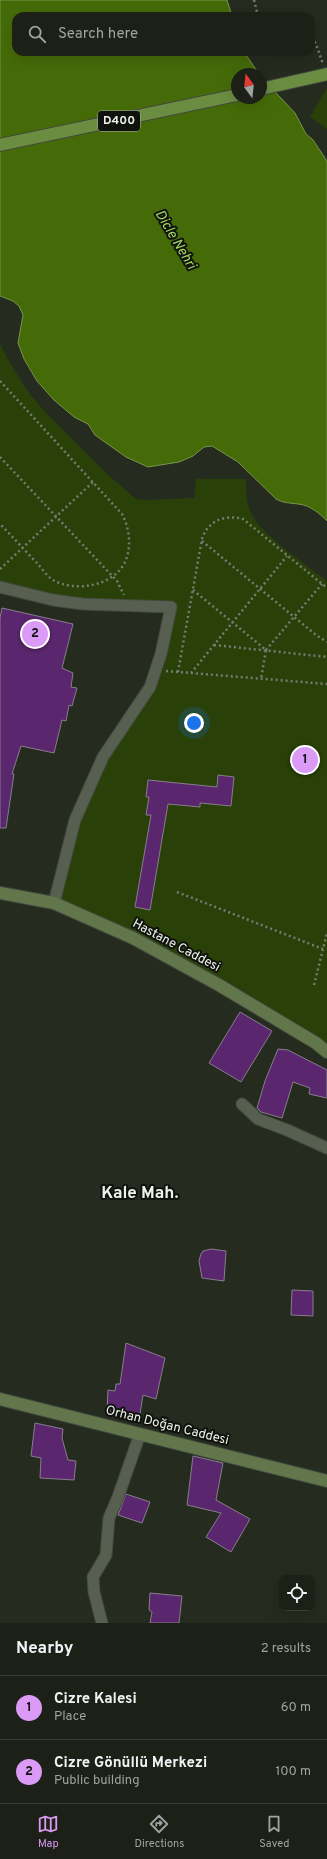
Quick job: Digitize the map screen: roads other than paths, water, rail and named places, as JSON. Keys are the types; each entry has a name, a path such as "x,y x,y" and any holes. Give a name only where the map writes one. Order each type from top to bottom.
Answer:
{"main road":[{"path":"267,88 327,74"},
{"name":"D400","path":"0,145 231,96"}],"street":[{"path":"0,587 53,600 83,604 128,607 171,607 161,654 150,687 103,757 75,820 54,903"},
{"name":"Hastane Caddesi","path":"0,893 54,903 133,938 219,985 316,1043 327,1052"},
{"path":"242,1104 258,1119 327,1148"},
{"name":"Orhan Doğan Caddesi","path":"0,1399 327,1481"},
{"path":"102,1623 94,1592 93,1578 106,1555 109,1518 140,1434"}],"water":[{"name":"Dicle Nehri","path":"0,0 227,0 231,12 12,12 12,56 247,56 255,68 231,68 231,104 267,104 267,83 295,113 306,134 313,140 327,161 327,521 317,512 306,506 276,499 238,462 212,446 204,447 193,456 179,462 148,467 126,457 95,435 88,424 74,417 54,400 37,381 24,359 18,343 23,315 19,306 13,301 0,296"}],"place":[{"name":"Cizre Gönüllü Merkezi","path":"35,634"},
{"name":"Cizre Kalesi","path":"305,760"}],"district":[{"name":"Kale Mah.","path":"140,1194"}]}
